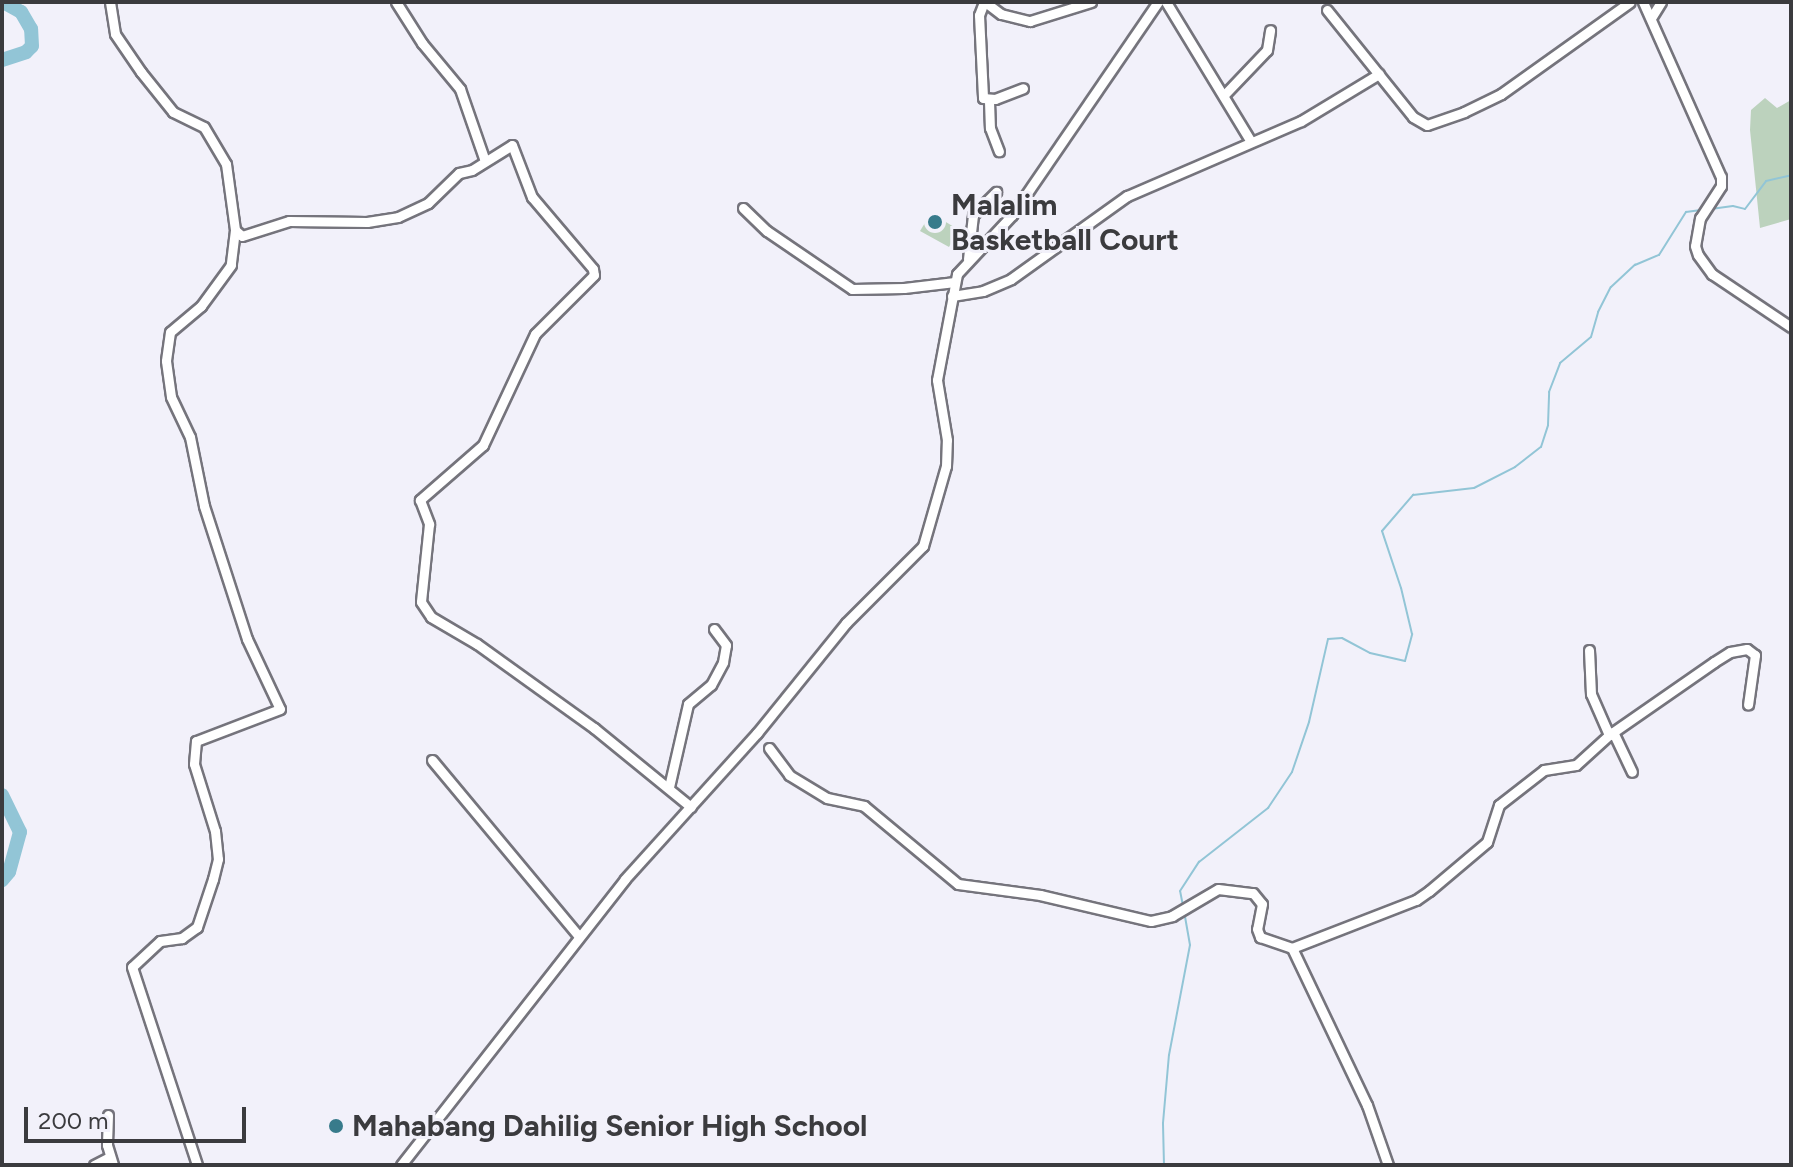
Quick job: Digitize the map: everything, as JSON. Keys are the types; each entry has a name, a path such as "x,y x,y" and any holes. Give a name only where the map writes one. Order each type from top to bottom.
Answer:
{"street":[{"path":"110,2 115,34 147,81 173,112 200,122 218,146 226,164 235,230 231,265 201,306 170,332 166,361 171,397 190,437 204,506 247,639 280,709 196,741 194,764 215,831 218,859 213,879 197,927 182,938 160,941 132,967 197,1165"},
{"path":"396,2 422,43 460,89 485,161"},
{"path":"999,151 990,128 989,101 982,93 979,15 984,2 1001,14 1030,21 1091,2"},
{"path":"401,1165 578,935 757,733 838,632 923,546 946,466 947,440 937,380 955,282 968,259 1017,208 1158,2"},
{"path":"1166,2 1250,140"},
{"path":"1327,10 1413,117 1427,125 1501,94 1630,2"},
{"path":"1643,2 1676,82 1721,177 1721,186 1700,218 1695,246 1712,274 1791,327"},
{"path":"1651,18 1661,2"},
{"path":"1224,95 1267,50 1270,30"},
{"path":"952,296 999,285 1127,196 1250,140 1301,121 1379,74"},
{"path":"989,101 1023,88"},
{"path":"235,230 242,236 289,221 352,223 398,217 428,203 455,176 512,145 532,197 593,269 594,275 535,334 483,445 420,500 429,524 421,602 431,617 477,644 669,787 691,807"},
{"path":"968,259 973,215 996,192"},
{"path":"743,208 767,231 852,289 904,288 955,282"},
{"path":"669,787 688,704 711,685 723,662 726,645 714,629"},
{"path":"757,733 795,779 827,798 864,806 958,884 1040,895 1151,921 1172,916 1191,902 1218,889 1253,893 1262,904 1257,929 1260,937 1292,948 1416,900 1487,842 1499,805 1548,768 1576,765 1611,733 1714,662 1730,652 1747,649 1755,655 1748,705"},
{"path":"1589,650 1591,694 1632,772"},
{"path":"432,760 578,935"},
{"path":"1292,948 1367,1105 1388,1165"},
{"path":"94,1165 111,1161 108,1115"}],"green space":[{"path":"1765,98 1777,108 1791,100 1791,219 1760,228 1750,130 1751,110"},
{"name":"Malalim Basketball Court","path":"931,213 959,230 949,247 920,231"}],"waterway":[{"path":"2,60 26,52 32,46 31,29 21,12 3,2"},
{"path":"1711,209 1733,206 1745,209 1766,181 1791,175"},
{"path":"1183,906 1180,891 1199,862 1268,808 1292,772 1309,722 1328,639 1342,638 1370,653 1405,661 1412,634 1382,531 1413,495 1474,488 1515,467 1541,447 1548,425 1549,392 1560,363 1591,337 1598,312 1611,287 1635,265 1659,255 1686,212 1701,210"},
{"path":"2,795 20,832 9,872 2,880"},
{"path":"1164,1165 1163,1123 1169,1055 1190,945 1184,912"}],"place":[{"name":"Malalim Basketball Court","path":"935,222"},
{"name":"Mahabang Dahilig Senior High School","path":"336,1126"}]}
